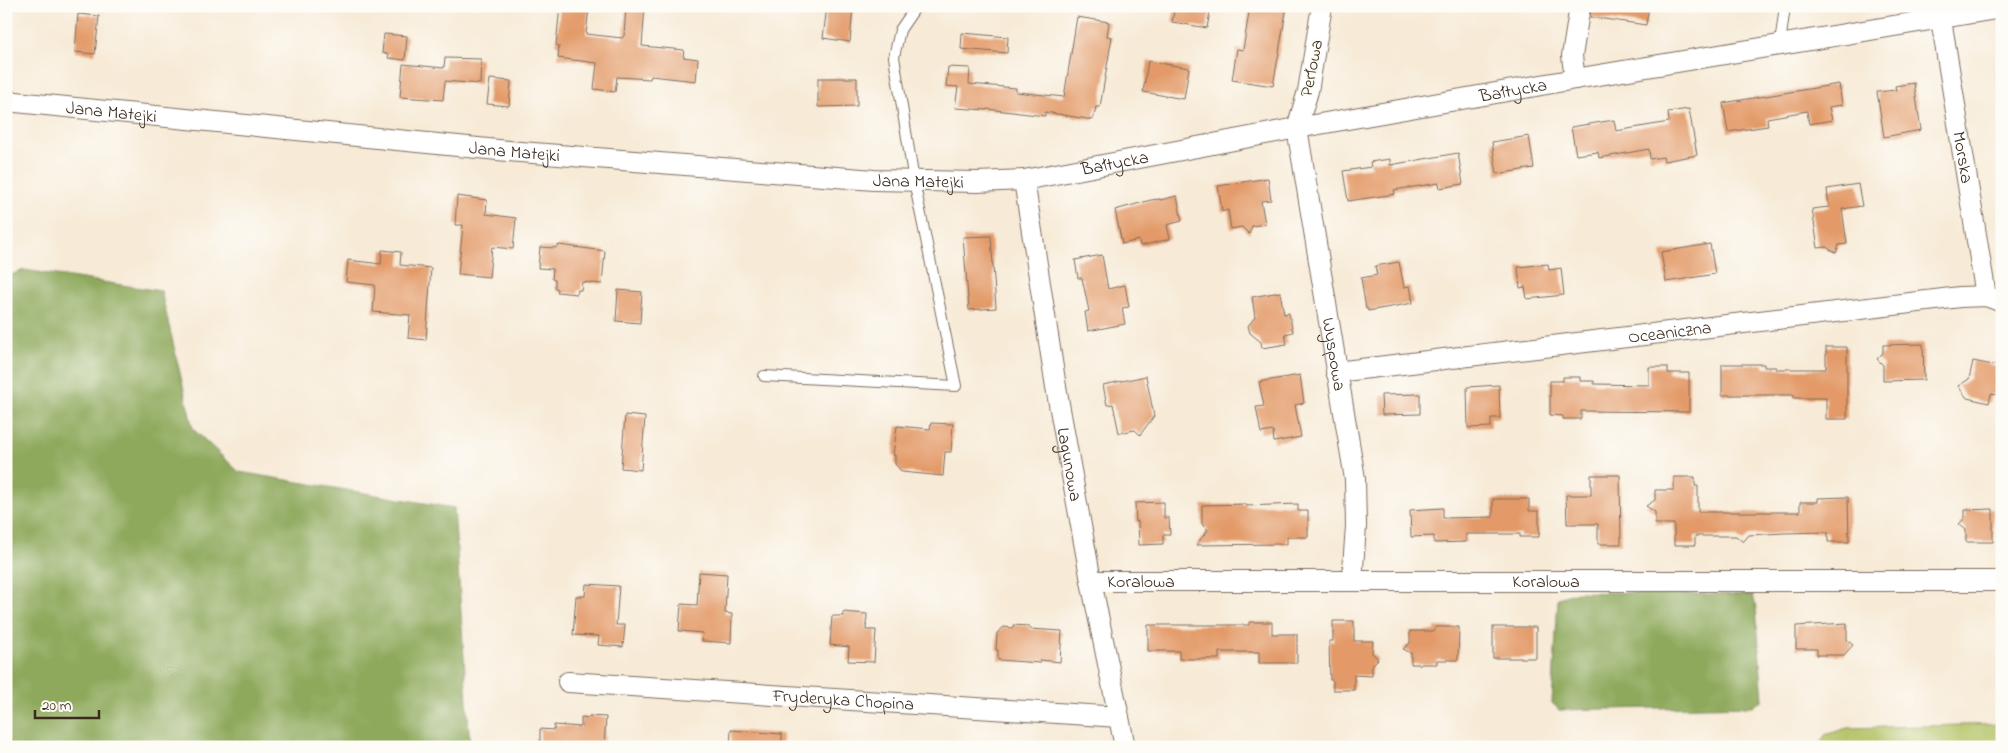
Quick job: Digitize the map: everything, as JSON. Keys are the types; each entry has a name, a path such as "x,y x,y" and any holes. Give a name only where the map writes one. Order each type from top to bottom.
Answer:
{"street":[{"name":"Perłowa","path":"1297,128 1308,91 1322,6"},
{"path":"1575,79 1572,56 1580,6"},
{"name":"Bałtycka","path":"1024,180 1297,128 1575,79 2002,8"},
{"name":"Morska","path":"1940,19 1994,299"},
{"name":"Jana Matejki","path":"6,101 508,152 874,180 1024,180"},
{"name":"Wyspowa","path":"1297,128 1354,479 1356,526 1352,581"},
{"name":"Lagunowa","path":"1024,180 1056,387 1091,581 1125,747"},
{"name":"Oceaniczna","path":"1336,372 1994,299"},
{"name":"Koralowa","path":"1091,581 2002,580"},
{"name":"Fryderyka Chopina","path":"568,682 1120,717"}],"lane":[{"path":"764,376 956,386 914,181 894,57 900,30 916,8 920,6"},
{"path":"1780,44 1785,6"}],"green space":[{"path":"24,270 161,291 193,429 239,472 454,508 470,747 6,747 6,277"},
{"path":"1577,592 1753,595 1756,608 1763,700 1753,706 1559,710 1552,703 1558,598"},
{"path":"2002,724 2002,747 1819,747 1825,735 1847,728"}],"building":[{"path":"560,6 589,7 586,34 622,38 624,36 626,6 645,6 642,46 684,50 683,57 698,59 696,81 651,76 650,79 617,77 615,92 594,89 597,63 558,58 559,46 556,45"},
{"path":"827,6 853,6 850,42 823,38"},
{"path":"1175,6 1211,6 1207,28 1172,22"},
{"path":"1250,6 1287,6 1273,86 1232,80 1237,49 1243,50"},
{"path":"1592,6 1649,6 1646,25 1590,17"},
{"path":"78,14 99,16 95,54 75,52"},
{"path":"1077,17 1109,22 1107,36 1112,37 1100,107 1096,107 1093,120 1045,112 1045,116 987,109 955,108 958,87 946,86 948,67 970,68 969,84 1016,88 1016,92 1064,97"},
{"path":"962,33 1008,37 1007,53 961,49"},
{"path":"384,34 407,36 405,60 388,58 389,54 382,53"},
{"path":"445,58 481,59 480,84 445,81 443,100 400,97 403,64 444,68"},
{"path":"1148,61 1189,68 1184,99 1143,92"},
{"path":"818,78 857,78 857,106 818,107"},
{"path":"490,79 511,81 509,106 487,104"},
{"path":"1914,83 1921,130 1884,137 1877,92 1896,90 1895,86"},
{"path":"1839,84 1842,105 1829,107 1832,120 1809,124 1807,111 1767,118 1768,126 1728,132 1723,103"},
{"path":"1689,109 1697,155 1664,161 1663,157 1650,159 1649,149 1599,158 1598,152 1576,155 1571,127 1614,120 1616,131 1669,122 1668,112"},
{"path":"1529,136 1534,168 1497,174 1492,142"},
{"path":"1458,153 1463,184 1440,188 1439,183 1394,190 1395,194 1348,201 1343,171 1371,167 1370,162 1390,159 1390,165"},
{"path":"1268,178 1271,200 1261,201 1265,224 1252,226 1249,234 1242,227 1231,229 1228,210 1222,212 1218,186"},
{"path":"1858,184 1862,206 1842,209 1847,244 1839,245 1836,253 1826,247 1818,248 1812,209 1829,207 1827,189"},
{"path":"457,196 487,200 486,214 516,218 513,249 492,247 489,277 458,274 463,225 455,225"},
{"path":"1177,196 1182,221 1167,225 1170,239 1140,246 1139,240 1122,244 1115,210 1151,200"},
{"path":"991,236 996,308 969,310 963,237"},
{"path":"1710,244 1715,274 1666,282 1661,252"},
{"path":"559,245 605,251 602,284 582,282 581,290 578,290 577,294 557,292 555,280 552,279 553,269 538,268 540,247 555,248"},
{"path":"382,250 401,252 400,265 431,268 426,340 408,338 410,315 373,312 375,285 346,282 348,260 381,264"},
{"path":"1102,255 1108,289 1125,285 1129,307 1122,308 1125,324 1088,331 1085,312 1089,311 1082,278 1078,278 1075,260"},
{"path":"1399,262 1404,287 1410,286 1413,303 1368,311 1366,309 1361,278 1377,275 1375,266"},
{"path":"1548,264 1549,270 1561,268 1564,295 1527,299 1525,287 1520,288 1518,267"},
{"path":"618,290 642,292 640,323 616,321"},
{"path":"1280,292 1284,314 1289,313 1293,332 1285,334 1287,344 1262,348 1261,342 1250,333 1248,326 1255,317 1252,297"},
{"path":"1923,344 1924,380 1883,381 1883,365 1877,359 1883,353 1883,345"},
{"path":"1826,347 1847,347 1847,419 1826,419 1826,398 1794,398 1794,395 1722,395 1722,364 1764,364 1764,367 1776,367 1776,369 1826,369"},
{"path":"1973,361 2002,367 2002,396 1991,394 1989,403 1967,398 1958,386 1969,379"},
{"path":"1649,367 1668,367 1668,373 1689,373 1689,412 1581,411 1581,419 1563,419 1563,416 1550,415 1550,381 1563,381 1563,377 1580,377 1580,381 1594,381 1594,384 1649,385"},
{"path":"1300,375 1304,403 1295,405 1301,437 1274,442 1273,431 1261,433 1256,407 1264,406 1259,382"},
{"path":"1146,376 1154,416 1140,435 1135,430 1119,433 1113,404 1107,405 1103,385"},
{"path":"1499,385 1500,418 1491,418 1491,427 1468,428 1467,387"},
{"path":"1420,394 1420,414 1382,415 1381,395"},
{"path":"625,415 645,417 641,470 621,468"},
{"path":"931,423 953,424 951,452 945,452 943,476 902,472 895,464 895,455 893,455 897,426 930,429"},
{"path":"1591,475 1620,475 1621,544 1598,544 1598,524 1567,524 1566,495 1591,495"},
{"path":"1674,477 1695,477 1695,486 1698,486 1698,512 1800,512 1800,502 1818,502 1818,498 1848,497 1849,542 1828,542 1828,532 1749,535 1743,542 1736,536 1695,536 1695,545 1674,545 1674,524 1655,524 1655,512 1646,506 1655,500 1655,490 1674,490"},
{"path":"1493,499 1529,499 1529,511 1539,511 1539,537 1520,537 1520,534 1466,534 1466,542 1434,543 1434,536 1411,537 1410,510 1443,508 1443,518 1493,517"},
{"path":"1164,502 1164,518 1169,518 1170,535 1163,535 1163,544 1139,545 1135,503"},
{"path":"1246,504 1246,506 1298,504 1298,511 1308,511 1308,537 1287,537 1287,544 1196,545 1208,530 1202,524 1202,505"},
{"path":"1993,509 1993,542 1966,542 1966,530 1959,524 1965,518 1965,510"},
{"path":"699,572 727,574 725,613 732,614 731,643 702,641 703,633 679,631 681,604 697,605"},
{"path":"586,584 619,586 616,625 625,625 623,647 598,645 599,636 573,635 576,596 585,596"},
{"path":"843,612 867,614 866,630 876,630 874,662 848,661 849,647 830,645 832,616 843,616"},
{"path":"1333,621 1354,621 1354,641 1373,641 1372,653 1378,659 1372,665 1372,676 1354,675 1354,690 1333,690 1333,680 1330,680 1329,641 1333,641"},
{"path":"1249,622 1272,622 1272,634 1297,634 1297,663 1259,663 1259,652 1219,652 1219,659 1179,659 1179,651 1148,651 1148,625 1249,625"},
{"path":"1847,623 1847,640 1853,645 1844,655 1817,655 1817,649 1796,649 1796,626"},
{"path":"1013,625 1029,626 1029,629 1062,631 1060,662 1040,660 1040,663 998,660 998,650 996,650 997,633 1004,627 1013,628"},
{"path":"1435,627 1459,627 1458,660 1437,660 1437,664 1411,664 1411,653 1403,649 1410,643 1410,631 1435,631"},
{"path":"1493,627 1536,627 1536,658 1493,658"},
{"path":"589,716 606,717 604,747 540,747 540,729 554,730 554,725 581,727 581,717 589,718"},
{"path":"731,730 782,734 782,747 730,747"}]}
